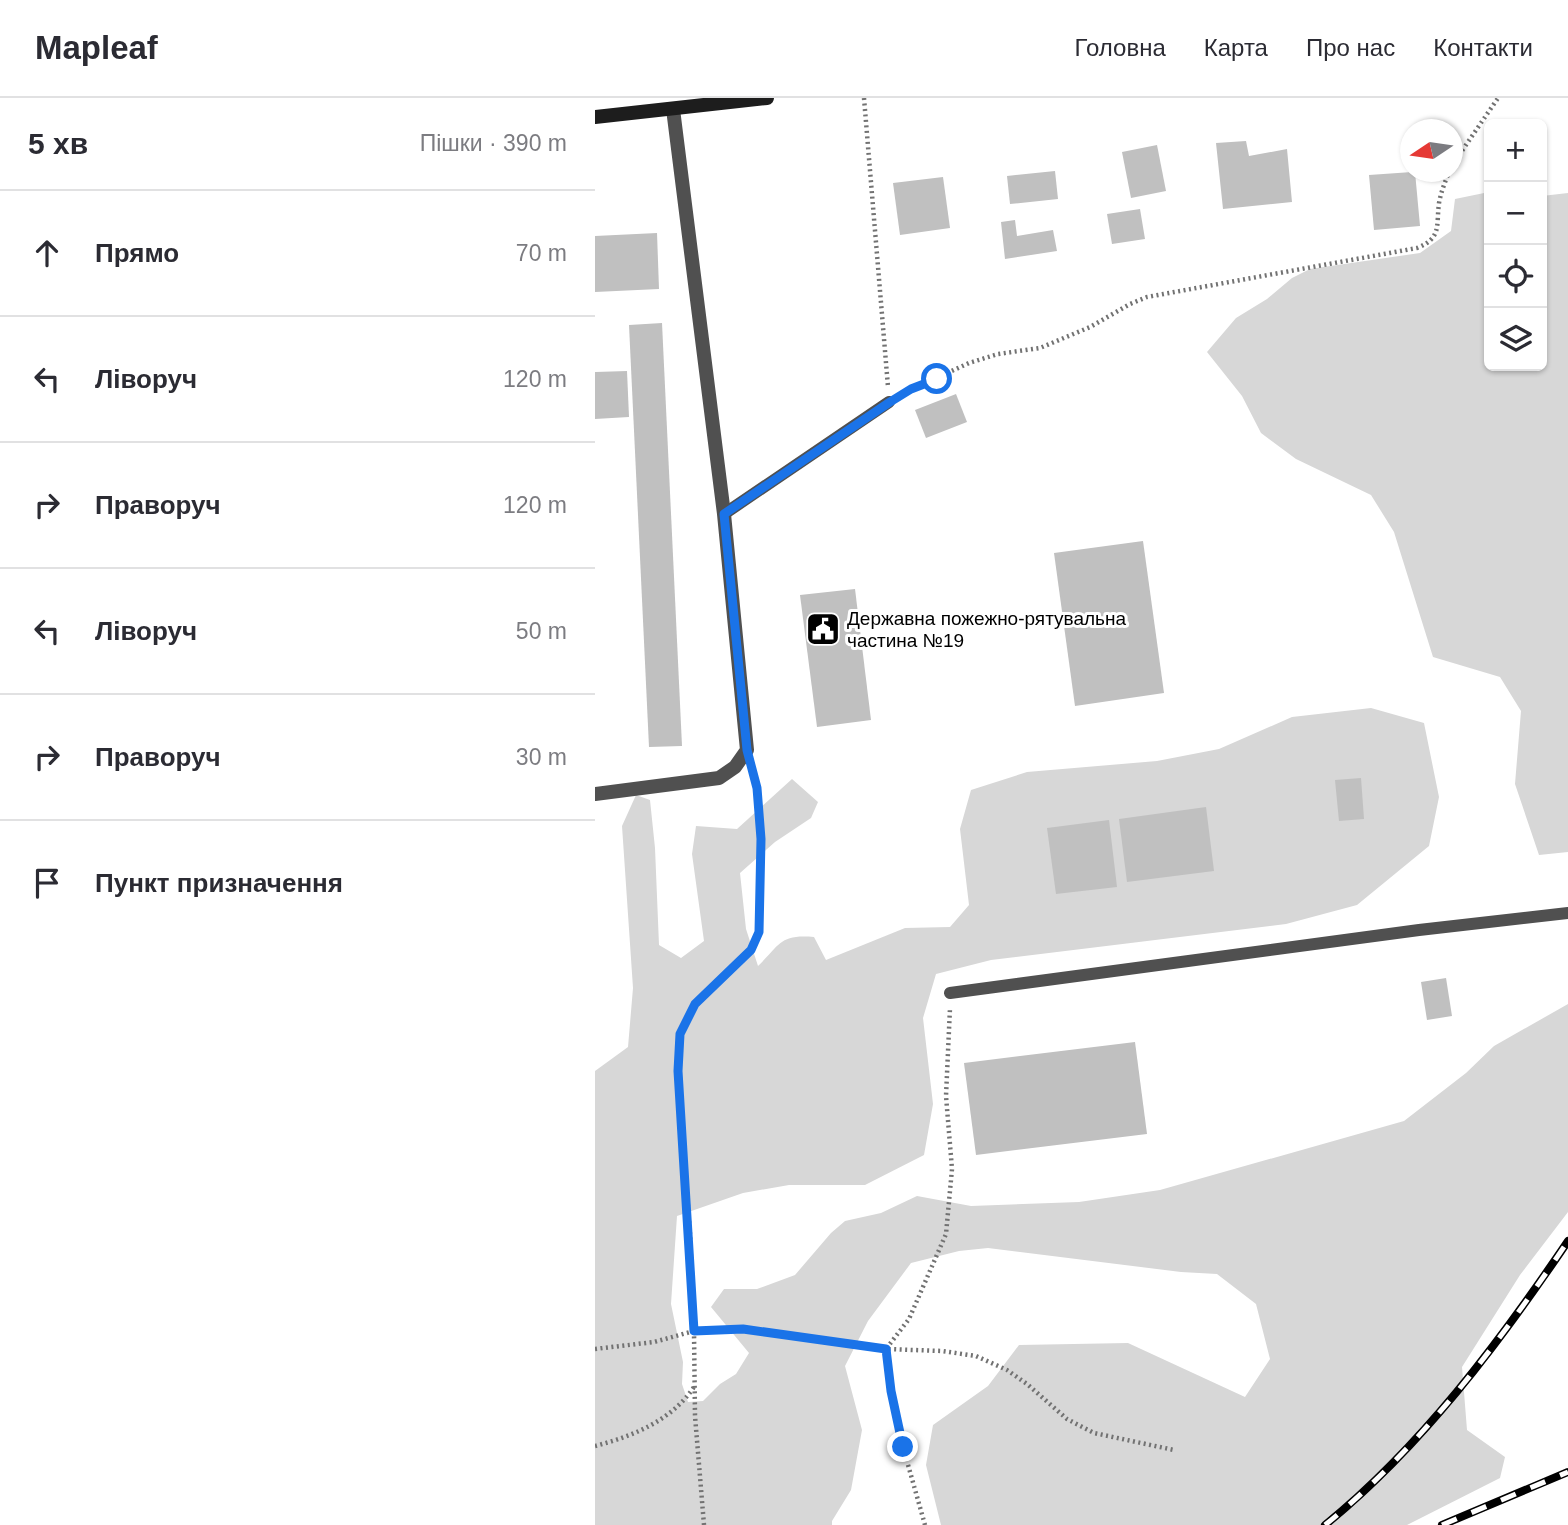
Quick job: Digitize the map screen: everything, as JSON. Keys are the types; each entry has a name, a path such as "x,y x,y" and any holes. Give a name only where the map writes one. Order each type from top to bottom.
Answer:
{"street":[{"path":"595,117 767,98"},
{"path":"595,794 719,778 735,767 747,750 724,514 673,109"}],"lane":[{"path":"724,514 890,402"},
{"path":"950,993 1419,930 1568,913"}],"path":[{"path":"864,98 890,402 911,389 969,363 998,354 1040,348 1090,327 1147,297 1417,248 1427,244 1437,231 1445,182"},
{"path":"1463,149 1498,98"},
{"path":"704,1525 699,1482 694,1331 678,1071 680,1034 695,1004 751,950 759,932 761,839 757,788 747,750"},
{"path":"925,1525 903,1447 891,1391 886,1349 909,1319 946,1234 952,1169 946,1096 950,993"},
{"path":"595,1349 654,1342 694,1331 743,1329 886,1349 942,1351 976,1356 1007,1370 1067,1419 1094,1433 1174,1450"},
{"path":"595,1446 641,1432 667,1414 695,1385"}],"shaded area":[{"path":"1484,193 1484,371 1547,371 1547,195 1568,193 1568,852 1539,855 1515,784 1521,711 1500,677 1433,657 1394,532 1371,495 1296,459 1261,433 1242,396 1207,352 1236,318 1267,299 1292,278 1310,269 1420,253 1451,231 1455,199"},
{"path":"1371,708 1424,723 1439,797 1429,846 1357,905 1286,924 991,960 936,974 923,1018 933,1104 924,1155 865,1185 789,1185 743,1193 677,1216 671,1304 683,1362 682,1384 688,1402 703,1401 720,1384 736,1374 749,1353 711,1307 724,1289 757,1289 795,1275 831,1233 845,1221 881,1213 917,1196 971,1206 1079,1202 1160,1190 1404,1121 1466,1073 1494,1046 1568,1004 1568,1212 1520,1275 1462,1367 1467,1430 1505,1457 1500,1478 1407,1525 941,1525 926,1465 933,1425 988,1386 1019,1345 1128,1343 1245,1397 1270,1359 1256,1304 1217,1274 988,1248 959,1251 911,1263 868,1321 845,1366 862,1430 851,1490 832,1525 595,1525 595,1071 628,1047 633,988 622,826 636,795 650,800 659,945 681,958 704,941 692,854 696,826 737,829 792,779 818,802 811,818 775,842 740,873 746,929 758,966 781,942 794,937 814,937 826,960 905,928 950,927 969,905 960,829 971,790 1027,772 1157,761 1219,749 1292,717"}],"building":[{"path":"1246,141 1249,156 1287,149 1292,202 1223,209 1216,143"},
{"path":"1157,145 1166,191 1131,198 1122,152"},
{"path":"1055,171 1058,199 1010,204 1007,176"},
{"path":"1400,173 1400,182 1416,182 1420,226 1374,230 1369,175"},
{"path":"943,177 950,228 900,235 893,183"},
{"path":"1140,209 1145,239 1112,244 1107,214"},
{"path":"1015,220 1017,236 1053,230 1057,251 1005,259 1001,222"},
{"path":"657,233 659,289 595,292 595,236"},
{"path":"662,323 682,746 649,747 629,325"},
{"path":"627,371 629,417 595,419 595,372"},
{"path":"956,394 967,422 926,438 915,410"},
{"path":"1143,541 1164,693 1075,706 1054,553"},
{"path":"855,589 871,720 817,727 800,595"},
{"path":"1361,778 1364,819 1339,821 1335,780"},
{"path":"1206,807 1214,871 1127,882 1119,819"},
{"path":"1109,820 1117,887 1056,894 1047,828"},
{"path":"1446,978 1452,1016 1427,1020 1421,982"},
{"path":"1135,1042 1147,1134 976,1155 964,1063"}],"railway":[{"path":"1325,1525 1394,1462 1457,1392 1568,1241"},
{"path":"1442,1525 1568,1472"}],"place":[{"name":"Державна пожежно-рятувальна частина №19","path":"823,629"}],"route":[{"path":"903,1447 891,1391 886,1349 743,1329 694,1331 678,1071 680,1034 695,1004 751,950 759,932 761,839 757,788 747,750 724,514 890,402 911,389 937,379"}]}
